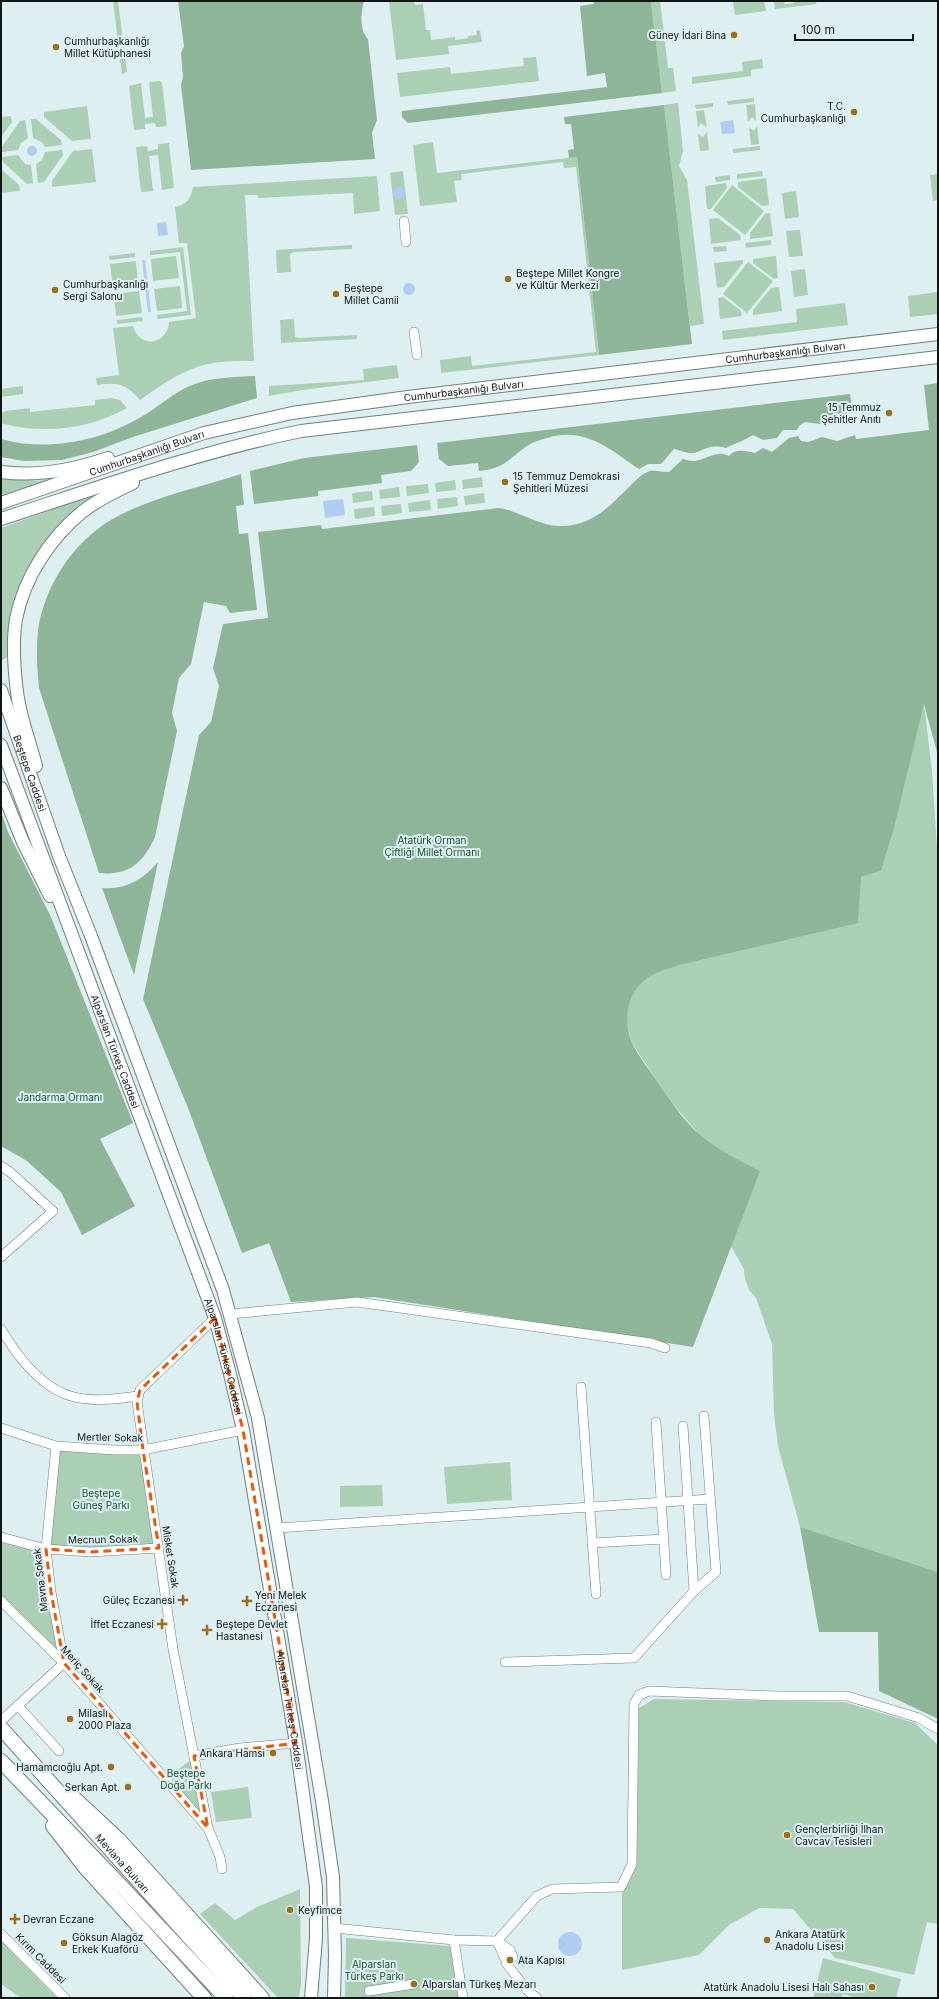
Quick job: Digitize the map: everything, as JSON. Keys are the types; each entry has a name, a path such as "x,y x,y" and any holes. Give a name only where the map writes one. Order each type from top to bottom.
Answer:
{"highway":[{"name":"Mevlana Bulvarı","path":"1,1728 244,1998"},
{"name":"Mevlana Bulvarı","path":"1,1762 121,1886 226,1998"},
{"path":"36,1766 92,1813 119,1840 262,1998"},
{"path":"37,1800 61,1837 85,1867 204,1998"}],"main road":[{"name":"Cumhurbaşkanlığı Bulvarı","path":"1,504 204,433 266,418 363,402 938,334"},
{"name":"Cumhurbaşkanlığı Bulvarı","path":"1,519 171,464 248,442 301,431 938,357"},
{"path":"1,472 44,474 80,467 168,438 204,433"},
{"path":"59,856 17,694 14,660 16,618 32,574 44,554 68,525 84,511 102,499 171,464"},
{"name":"Beştepe Caddesi","path":"1,690 59,856"},
{"name":"Alparslan Türkeş Caddesi","path":"1,745 215,1318 230,1374 243,1430 296,1743 316,1887 316,1938 312,1992"},
{"path":"1,788 23,842 72,937"},
{"name":"Alparslan Türkeş Caddesi","path":"59,856 175,1160 231,1314 258,1418 333,1877 334,1998"},
{"path":"302,1998 312,1992"}],"street":[{"path":"404,220 406,242"},
{"path":"414,332 417,355"},
{"path":"1,1166 10,1172 53,1211 1,1256"},
{"path":"231,1314 357,1302 651,1343 665,1348"},
{"path":"1,1329 14,1351 35,1374 61,1392 74,1397 103,1400 138,1396 140,1390 215,1318"},
{"path":"581,1387 596,1594"},
{"name":"Misket Sokak","path":"138,1396 137,1402 142,1450 159,1548 173,1649 208,1828"},
{"path":"505,1662 634,1658 694,1591 716,1572 704,1416"},
{"path":"656,1422 666,1575"},
{"path":"683,1426 694,1591"},
{"name":"Mertler Sokak","path":"1,1428 56,1446 142,1450 243,1430"},
{"name":"Mavna Sokak","path":"56,1446 46,1549 51,1592 64,1663"},
{"path":"277,1528 710,1499"},
{"name":"Mecnun Sokak","path":"1,1537 46,1549 90,1552 159,1548"},
{"path":"592,1543 664,1539"},
{"name":"Meriç Sokak","path":"1,1601 64,1663 208,1828"},
{"path":"1,1721 64,1663"},
{"path":"334,1928 454,1940 497,1940 537,1896 547,1891 552,1889 621,1887 632,1864 634,1704 638,1695 649,1691 778,1696 847,1696 919,1718 938,1728"},
{"path":"18,1706 59,1751"},
{"path":"194,1756 240,1748 296,1743"},
{"path":"208,1828 220,1857 222,1869"},
{"name":"Kırım Caddesi","path":"1,1934 65,1998"},
{"path":"454,1940 463,1998"},
{"path":"497,1940 510,1960 516,1975 527,1990 537,1998"},
{"path":"370,1991 414,1984"}],"highlighted area":[{"path":"215,1318 243,1430 296,1743 194,1756 208,1828 64,1663 51,1592 46,1549 90,1552 159,1548 143,1450 137,1402 140,1390"}],"green space":[{"path":"113,1 118,1 127,72 122,74"},
{"path":"178,1 364,1 362,10 362,26 368,39 377,120 372,133 375,159 191,170 181,85 183,77 181,53 184,46"},
{"path":"389,1 414,1 415,5 423,4 426,30 430,30 431,40 455,37 455,40 468,38 468,36 477,35 476,31 480,30 482,42 448,46 449,54 396,60"},
{"path":"594,1 651,1 662,93 408,123 402,117 402,111 607,87 605,73 587,76 580,6 594,4"},
{"path":"651,1 660,1 668,68 673,68 676,91 662,93"},
{"path":"733,1 764,1 766,11 735,15"},
{"path":"774,1 784,1 785,4 794,3 794,1 815,1 817,4 775,9"},
{"path":"536,57 539,81 400,97 397,73 450,67 451,74 524,66 523,58"},
{"path":"762,59 763,68 751,70 751,76 692,84 692,77 743,71 742,62"},
{"path":"160,81 162,83 167,126 156,127 155,123 145,124 145,129 134,130 129,86 141,83 145,118 153,117 149,82"},
{"path":"754,98 754,102 728,105 727,101"},
{"path":"678,103 683,151 679,166 687,180 704,324 690,326 664,105"},
{"path":"713,103 713,107 696,109 695,105"},
{"path":"755,104 756,121 752,117 748,122 746,105"},
{"path":"664,105 692,344 599,355 577,157 569,158 568,150 574,149 571,124 565,124 564,117"},
{"path":"87,106 91,139 72,141 44,117 44,112"},
{"path":"704,110 707,127 701,123 698,128 696,111"},
{"path":"11,116 12,122 1,137 1,117"},
{"path":"31,119 36,119 61,140 62,145 45,147 42,142 33,138"},
{"path":"25,120 28,138 21,143 18,150 2,152 1,148 20,121"},
{"path":"757,126 759,144 751,145 749,127 754,131"},
{"path":"707,132 709,150 700,151 698,134 703,137"},
{"path":"433,142 437,173 577,157 599,355 441,373 440,360 471,356 472,366 596,352 576,167 564,168 563,162 461,174 462,180 454,181 457,202 420,206 413,145"},
{"path":"169,143 174,188 162,190 158,155 149,156 153,191 141,192 136,147 147,146 148,151 158,149 158,144"},
{"path":"760,146 760,150 733,153 733,149"},
{"path":"92,149 96,182 52,187 52,181 73,151"},
{"path":"62,150 63,155 44,182 38,183 36,164 42,160 45,152"},
{"path":"18,155 25,164 31,165 33,183 27,184 3,162 2,157"},
{"path":"1,169 19,185 20,191 1,193"},
{"path":"403,171 408,214 395,215 390,173"},
{"path":"762,171 763,176 737,179 737,174"},
{"path":"938,174 938,200 933,201 930,175"},
{"path":"730,175 730,180 716,182 715,177"},
{"path":"377,176 380,211 354,214 353,193 258,198 258,195 245,195 254,361 219,362 194,368 175,377 140,400 130,390 121,385 97,385 96,378 119,375 113,328 133,326 136,333 141,338 147,341 153,341 164,336 169,322 196,318 187,243 179,243 175,207 182,205 187,201 191,195 193,187"},
{"path":"766,178 769,205 762,206 738,187 738,182"},
{"path":"726,183 727,188 711,209 707,209 705,186"},
{"path":"732,185 764,211 745,235 713,210"},
{"path":"796,191 799,217 785,219 782,193"},
{"path":"770,213 773,236 750,239 750,233 765,214"},
{"path":"718,218 740,235 741,240 711,244 709,219"},
{"path":"800,230 803,256 789,257 786,231"},
{"path":"771,240 771,245 746,248 745,243"},
{"path":"352,245 352,249 294,252 290,254 291,272 277,273 276,250"},
{"path":"726,246 727,251 714,252 713,247"},
{"path":"183,247 191,315 158,319 157,315 187,311 180,252 150,255 150,251"},
{"path":"135,253 135,257 110,260 109,256"},
{"path":"176,256 179,278 153,281 151,259"},
{"path":"776,256 778,278 774,279 753,263 753,259"},
{"path":"743,260 743,263 724,287 717,288 714,263"},
{"path":"136,261 138,283 113,286 110,264"},
{"path":"748,262 773,281 747,313 723,294"},
{"path":"805,269 808,295 794,297 791,271"},
{"path":"180,286 182,308 157,311 154,289"},
{"path":"779,287 782,311 753,315 753,310 771,288"},
{"path":"139,291 142,313 116,316 114,294"},
{"path":"938,292 938,314 910,317 908,296"},
{"path":"723,297 741,311 742,316 720,319 718,298"},
{"path":"845,303 848,325 723,340 722,331 797,322 796,309"},
{"path":"142,317 143,321 117,324 117,320"},
{"path":"294,319 295,337 357,335 357,339 281,343 280,320"},
{"path":"397,365 399,378 302,390 269,396 269,386 364,380 363,369"},
{"path":"255,376 257,398 133,437 93,452 62,460 24,461 1,457 1,439 19,443 55,444 91,438 125,425 148,413 185,388 192,385 216,379"},
{"name":"Atatürk Orman Çiftliği Millet Ormanı","path":"938,383 938,756 924,704 894,829 881,871 861,877 858,923 679,965 653,974 646,979 639,985 630,1000 627,1017 629,1035 634,1048 681,1115 698,1133 720,1149 760,1171 693,1347 374,1297 291,1302 269,1243 242,1253 188,1108 143,999 199,735 211,722 219,686 213,668 223,624 268,618 258,532 321,525 322,529 499,508 554,526 573,525 591,519 599,514 644,474 650,471 669,472 683,459 694,461 720,454 729,456 731,453 737,451 755,453 763,448 772,452 789,438 798,436 801,441 808,442 822,437 837,441 855,435 856,439 929,430 924,385"},
{"path":"23,386 23,394 1,397 1,389"},
{"path":"850,394 853,413 834,414 820,424 805,422 799,426 797,430 783,430 777,438 763,440 753,435 726,448 712,447 694,453 674,449 661,464 648,464 639,469 607,447 585,437 573,435 560,435 534,442 505,463 488,470 479,471 478,463 448,466 439,459 437,443"},
{"path":"112,398 120,400 127,408 98,421 82,425 66,428 32,429 1,423 1,413 6,411 30,408 30,412 95,405 95,400"},
{"path":"417,445 419,462 411,471 381,475 382,483 318,491 318,496 254,504 250,471 304,458"},
{"path":"241,474 244,505 236,506 239,534 248,533 257,610 230,613 226,606 204,602 191,664 179,678 172,713 177,731 155,837 140,861 134,866 119,872 99,873 39,688 37,659 38,630 48,595 56,578 77,548 104,524 149,502"},
{"path":"482,477 483,487 463,489 462,480"},
{"path":"1,478 38,481 56,478 1,502"},
{"path":"455,480 456,490 436,492 435,483"},
{"path":"428,484 429,493 407,496 406,486"},
{"path":"115,487 39,552 9,657 2,660 1,528"},
{"path":"399,487 400,497 380,499 379,490"},
{"path":"372,491 373,500 353,503 352,493"},
{"path":"484,493 485,503 465,505 464,496"},
{"path":"457,497 458,506 438,509 437,499"},
{"path":"430,500 431,510 409,512 408,503"},
{"path":"401,504 402,513 382,516 381,506"},
{"path":"374,507 375,516 355,519 354,509"},
{"path":"924,703 932,772 938,864 938,1572 800,1527 778,1446 774,1414 772,1344 756,1298 749,1290 745,1279 744,1269 728,1241 760,1171 726,1155 697,1132 673,1104 632,1043 627,1025 182,882 861,877 881,871 894,829"},
{"name":"Jandarma Ormanı","path":"1,811 8,832 51,917 133,1123 100,1139 135,1206 82,1235 61,1192 27,1161 1,1146"},
{"path":"158,862 134,975 102,888 118,887 140,879"},
{"name":"Beştepe Güneş Parkı","path":"56,1446 143,1450 159,1548 46,1549 64,1663 1,1602 1,1531 45,1549"},
{"path":"510,1462 512,1500 447,1504 444,1467"},
{"path":"382,1485 383,1506 340,1507 340,1486"},
{"path":"800,1527 938,1572 938,1719 879,1691 878,1632 819,1632"},
{"name":"Gençlerbirliği İlhan Cavcav Tesisleri","path":"654,1699 844,1702 915,1723 938,1745 938,1924 927,1922 914,1975 835,1958 793,1909 759,1908 729,1925 699,1955 622,1970 622,1892 637,1861 639,1708"},
{"name":"Beştepe Doğa Parkı","path":"194,1758 207,1826 170,1775"},
{"path":"248,1787 252,1818 216,1822 211,1792"},
{"path":"300,1889 301,1984 299,1996 295,1998 278,1998 200,1914 215,1903 235,1920 257,1907"},
{"name":"Alparslan Türkeş Parkı","path":"346,1938 450,1946 461,1998 345,1998"},
{"path":"1,1941 57,1998 21,1998 1,1984"},
{"path":"823,1958 901,1979 896,1998 857,1998 843,1994 841,1998 813,1998"}],"water":[{"path":"733,120 735,133 722,134 720,122"},
{"path":"30,146 34,146 36,147 36,155 30,156 27,153 27,149"},
{"path":"397,187 401,187 405,193 401,199 397,199 393,195 393,191"},
{"path":"166,222 168,235 158,236 157,223"},
{"path":"142,260 145,260 151,312 148,312"},
{"path":"407,283 411,283 415,289 411,295 407,295 403,291 403,287"},
{"path":"343,499 345,515 325,518 323,501"},
{"path":"570,1932 578,1936 582,1944 578,1952 570,1956 562,1952 558,1944 562,1936"}],"place":[{"name":"Güney İdari Bina","path":"734,35"},
{"name":"Cumhurbaşkanlığı Millet Kütüphanesi","path":"56,47"},
{"name":"T.C. Cumhurbaşkanlığı","path":"854,112"},
{"name":"Beştepe Millet Kongre ve Kültür Merkezi","path":"508,279"},
{"name":"Cumhurbaşkanlığı Sergi Salonu","path":"55,290"},
{"name":"Beştepe Millet Camii","path":"336,294"},
{"name":"15 Temmuz Şehitler Anıtı","path":"889,413"},
{"name":"15 Temmuz Demokrasi Şehitleri Müzesi","path":"505,482"},
{"name":"Güleç Eczanesi","path":"183,1600"},
{"name":"Yeni Melek Eczanesi","path":"247,1601"},
{"name":"İffet Eczanesi","path":"162,1624"},
{"name":"Beştepe Devlet Hastanesi","path":"207,1630"},
{"name":"Milaslı 2000 Plaza","path":"70,1719"},
{"name":"Ankara Hamsi","path":"273,1753"},
{"name":"Hamamcıoğlu Apt.","path":"111,1767"},
{"name":"Serkan Apt.","path":"128,1787"},
{"name":"Gençlerbirliği İlhan Cavcav Tesisleri","path":"787,1835"},
{"name":"Keyfimce","path":"290,1910"},
{"name":"Devran Eczane","path":"15,1919"},
{"name":"Ankara Atatürk Anadolu Lisesi","path":"767,1940"},
{"name":"Göksun Alagöz Erkek Kuaförü","path":"64,1943"},
{"name":"Ata Kapısı","path":"510,1960"},
{"name":"Alparslan Türkeş Mezarı","path":"414,1984"},
{"name":"Atatürk Anadolu Lisesi Halı Sahası","path":"872,1987"}]}
